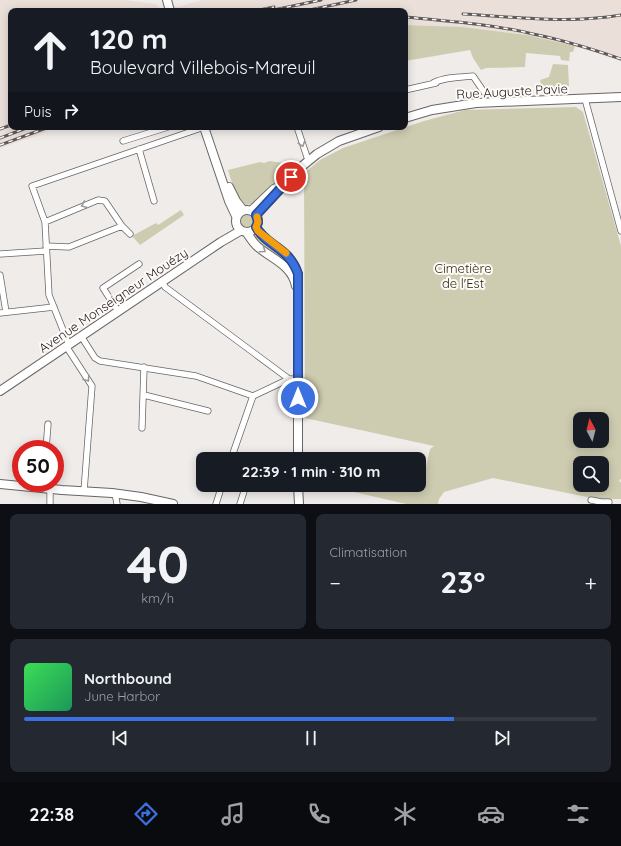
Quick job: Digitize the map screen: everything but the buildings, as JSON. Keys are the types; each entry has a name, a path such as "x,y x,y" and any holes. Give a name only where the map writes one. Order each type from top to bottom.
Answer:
{"main road":[{"name":"Rue Auguste Pavie","path":"408,117 432,110 476,103 621,97"},
{"path":"205,130 229,201 236,216 236,226 243,231 258,247 283,265 290,272 295,283 298,297"},
{"path":"210,130 224,174 236,201 250,212 258,222 252,231 243,231"},
{"path":"236,216 250,212 274,189 283,185 308,160 328,146 370,130"},
{"path":"256,227 260,233 284,252 293,262 298,274 298,452"},
{"name":"Avenue Monseigneur Mouézy","path":"0,391 221,242 243,231"},
{"path":"0,484 12,485"},
{"path":"64,489 115,493 173,504"},
{"path":"298,492 299,504"}],"street":[{"path":"408,89 446,78 475,77 486,94"},
{"path":"408,85 421,85"},
{"path":"585,99 621,231"},
{"path":"123,141 158,130"},
{"path":"84,491 92,386 67,345 49,295 44,222 32,186 195,130"},
{"path":"298,130 308,160"},
{"path":"139,149 154,201"},
{"path":"44,222 98,200 105,201 122,226 130,234"},
{"path":"0,254 69,247 122,226"},
{"path":"118,311 103,288 139,264"},
{"path":"0,275 3,312 54,306"},
{"path":"162,281 165,287 289,379"},
{"path":"81,336 96,358 100,361 196,376 253,396 289,379 298,379"},
{"path":"142,428 144,367"},
{"path":"144,395 208,411"},
{"path":"233,452 253,396"},
{"path":"47,440 48,424"},
{"path":"46,492 50,504"},
{"path":"216,504 220,492"},
{"path":"240,504 244,492"},
{"path":"115,493 117,504"},
{"path":"591,500 609,502"}],"shaded area":[{"path":"0,0 125,0 156,4 159,8 8,8 8,130 49,130 0,148"},
{"path":"202,0 621,0 621,61 575,46 527,35 463,27 408,25 408,8 173,7"}],"green space":[{"path":"408,25 463,27 527,35 575,46 573,52 570,52 569,61 561,60 560,56 526,53 525,67 486,68 481,70 473,58 470,50 408,60"},
{"path":"553,64 568,65 569,86 558,90 542,91 540,80 549,77"},
{"name":"Cimetière de l'Est","path":"576,107 583,112 621,246 621,479 619,480 621,483 621,499 597,499 493,478 444,492 439,499 438,504 406,504 354,492 426,492 426,467 430,449 434,446 305,418 304,173 320,160 343,148 397,130 408,130 408,126 465,110"},
{"path":"270,161 294,165 253,204 246,205 235,193 228,170"},
{"path":"181,210 184,215 140,245 132,236 156,223 158,225"},
{"path":"245,215 249,215 253,221 249,227 245,227 241,223 241,219"},
{"path":"257,235 285,257 296,273 252,238"}],"railway":[{"path":"283,8 321,0"},
{"path":"319,8 356,0"},
{"path":"269,8 274,7"},
{"path":"463,14 562,19 601,18 621,15"},
{"path":"408,17 469,23 544,36 621,59"},
{"path":"0,129 8,126"},
{"path":"0,138 21,130"},
{"path":"0,145 41,130"}],"slow traffic":[{"path":"257,217 258,222 256,227 258,231 286,253"}],"route":[{"path":"291,177 278,193 256,215 258,222 256,227 262,235 291,259 296,266 298,274 298,398"}]}
